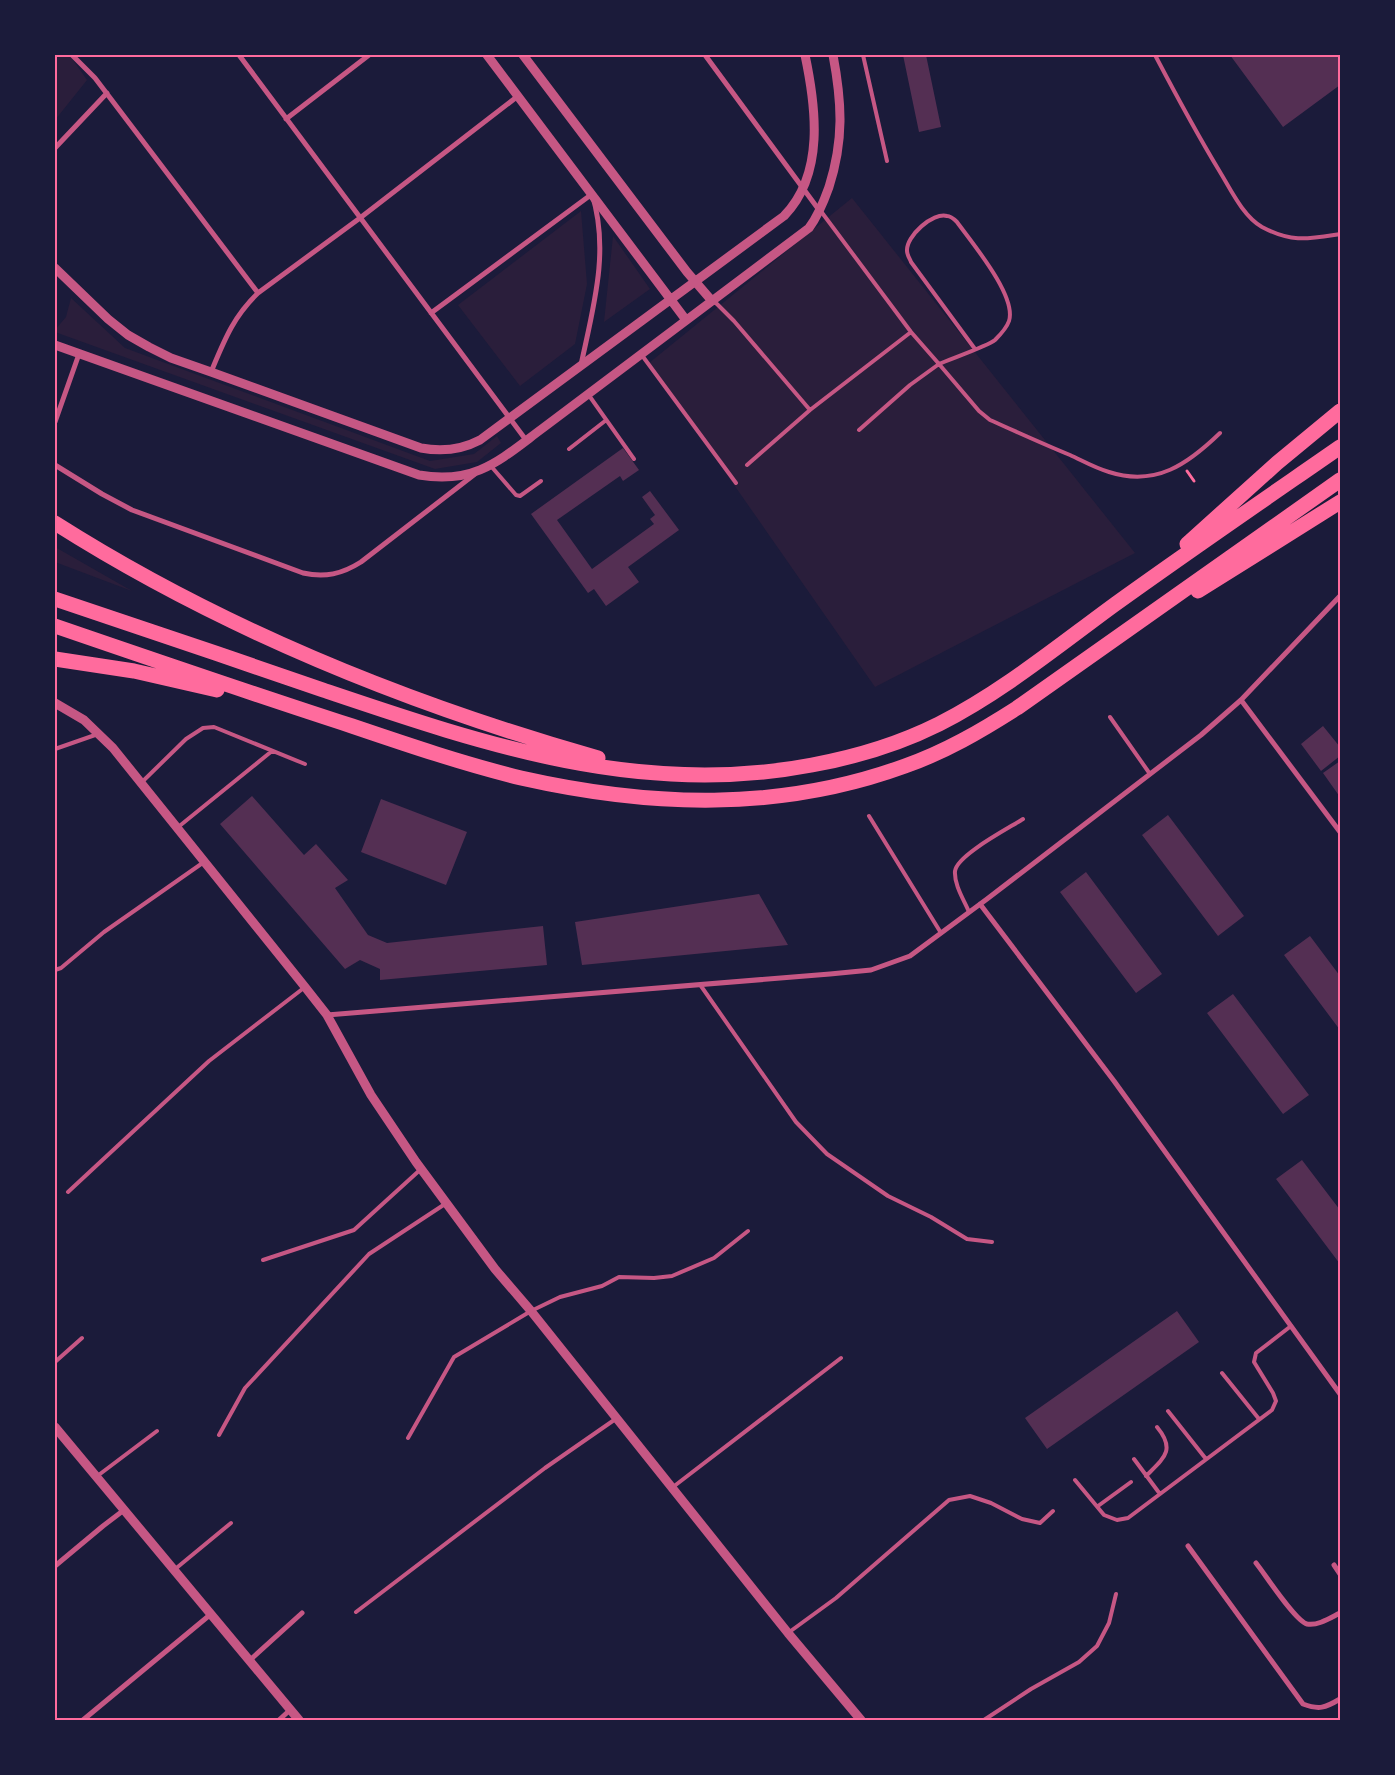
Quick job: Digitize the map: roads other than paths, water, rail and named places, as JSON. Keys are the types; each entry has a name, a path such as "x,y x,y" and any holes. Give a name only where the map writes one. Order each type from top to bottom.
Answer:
{"highway":[{"path":"1143,584 1263,476 1340,411"},
{"path":"55,599 430,726 476,740 567,761 658,774 729,775 796,768 862,754 913,736 968,708 998,689 1143,584 1340,447"},
{"path":"55,626 448,758 556,785 634,798 675,801 718,801 759,798 800,793 840,785 906,766 988,727 1340,480"},
{"path":"1045,688 1340,502"},
{"path":"55,523 116,560 183,596 268,638 331,666 491,725 574,751 658,774"},
{"path":"55,659 134,671 306,711"}],"street":[{"path":"72,55 107,93 258,293"},
{"path":"239,55 526,440"},
{"path":"286,119 369,55"},
{"path":"487,55 686,320"},
{"path":"523,55 712,301"},
{"path":"705,55 820,210"},
{"path":"55,268 108,319 128,335 171,358 420,448 446,451 470,446 510,419 784,216 796,202 803,187 813,147 814,103 805,55"},
{"path":"55,345 419,475 451,477 480,470 490,466 588,394 802,234 813,222 820,210 832,178 840,136 840,93 833,55"},
{"path":"55,148 107,93"},
{"path":"210,372 231,326 258,293 360,218 518,96"},
{"path":"431,313 592,194"},
{"path":"581,366 600,268 600,230 592,194"},
{"path":"55,422 79,354"},
{"path":"55,465 102,494 148,517 303,573 325,576 345,572 361,562 480,470"},
{"path":"327,1015 701,986 871,970 910,956 1201,735 1241,700 1340,596"},
{"path":"1241,700 1340,832"},
{"path":"55,703 84,720 99,733 305,987 327,1015 371,1095 421,1169 495,1269 531,1311 788,1633 861,1720"},
{"path":"980,904 1061,1014 1114,1081 1340,1394"},
{"path":"55,1427 299,1720"},
{"path":"55,1566 124,1510"},
{"path":"1188,1546 1302,1704 1314,1709 1330,1705 1340,1699"},
{"path":"1256,1562 1292,1612 1304,1623 1313,1624 1327,1620 1340,1613"},
{"path":"1334,1566 1340,1574"},
{"path":"250,1661 302,1613"},
{"path":"83,1720 211,1614"},
{"path":"279,1720 290,1710"}],"lane":[{"path":"863,55 887,161"},
{"path":"1155,55 1192,127 1244,210 1260,226 1281,235 1305,240 1340,234"},
{"path":"820,210 911,332 979,411 990,420 1109,472 1134,476 1161,474 1182,465 1200,453 1220,432"},
{"path":"859,430 939,364 975,349 994,341 1009,322 1009,304 1004,289 958,222 948,216 937,216 920,228 908,241 907,252 911,262 975,349"},
{"path":"712,301 734,320 810,410"},
{"path":"747,465 810,410 911,332"},
{"path":"640,354 736,483"},
{"path":"588,394 605,421 634,459"},
{"path":"569,449 605,421"},
{"path":"490,466 516,495 520,496 541,481"},
{"path":"1110,717 1150,774"},
{"path":"141,783 186,739 203,728 214,726 305,764"},
{"path":"55,749 99,733"},
{"path":"177,828 272,751"},
{"path":"869,816 941,933"},
{"path":"969,912 957,885 955,872 957,864 967,854 1023,819"},
{"path":"55,970 61,968 104,932 204,862"},
{"path":"701,986 796,1122 828,1154 888,1196 930,1217 967,1239 992,1242"},
{"path":"68,1192 209,1061 305,987"},
{"path":"263,1260 354,1230 421,1169"},
{"path":"219,1435 246,1388 369,1254 446,1203"},
{"path":"408,1438 454,1357 531,1311 560,1297 602,1286 619,1278 672,1276 714,1258 748,1231"},
{"path":"1075,1480 1104,1515 1117,1520 1128,1518 1272,1410 1276,1401 1273,1393 1254,1362 1256,1354 1291,1326"},
{"path":"55,1362 82,1338"},
{"path":"672,1489 841,1358"},
{"path":"1222,1373 1258,1419"},
{"path":"1168,1411 1206,1459"},
{"path":"356,1612 546,1468 617,1418"},
{"path":"1146,1476 1159,1463 1165,1454 1167,1445 1166,1438 1156,1427"},
{"path":"96,1477 157,1431"},
{"path":"1134,1459 1160,1494"},
{"path":"1098,1506 1131,1482"},
{"path":"788,1633 836,1598 949,1500 970,1496 991,1503 1022,1520 1040,1523 1053,1511"},
{"path":"174,1570 231,1523"},
{"path":"984,1720 1079,1662 1097,1646 1110,1623 1116,1594"}]}
